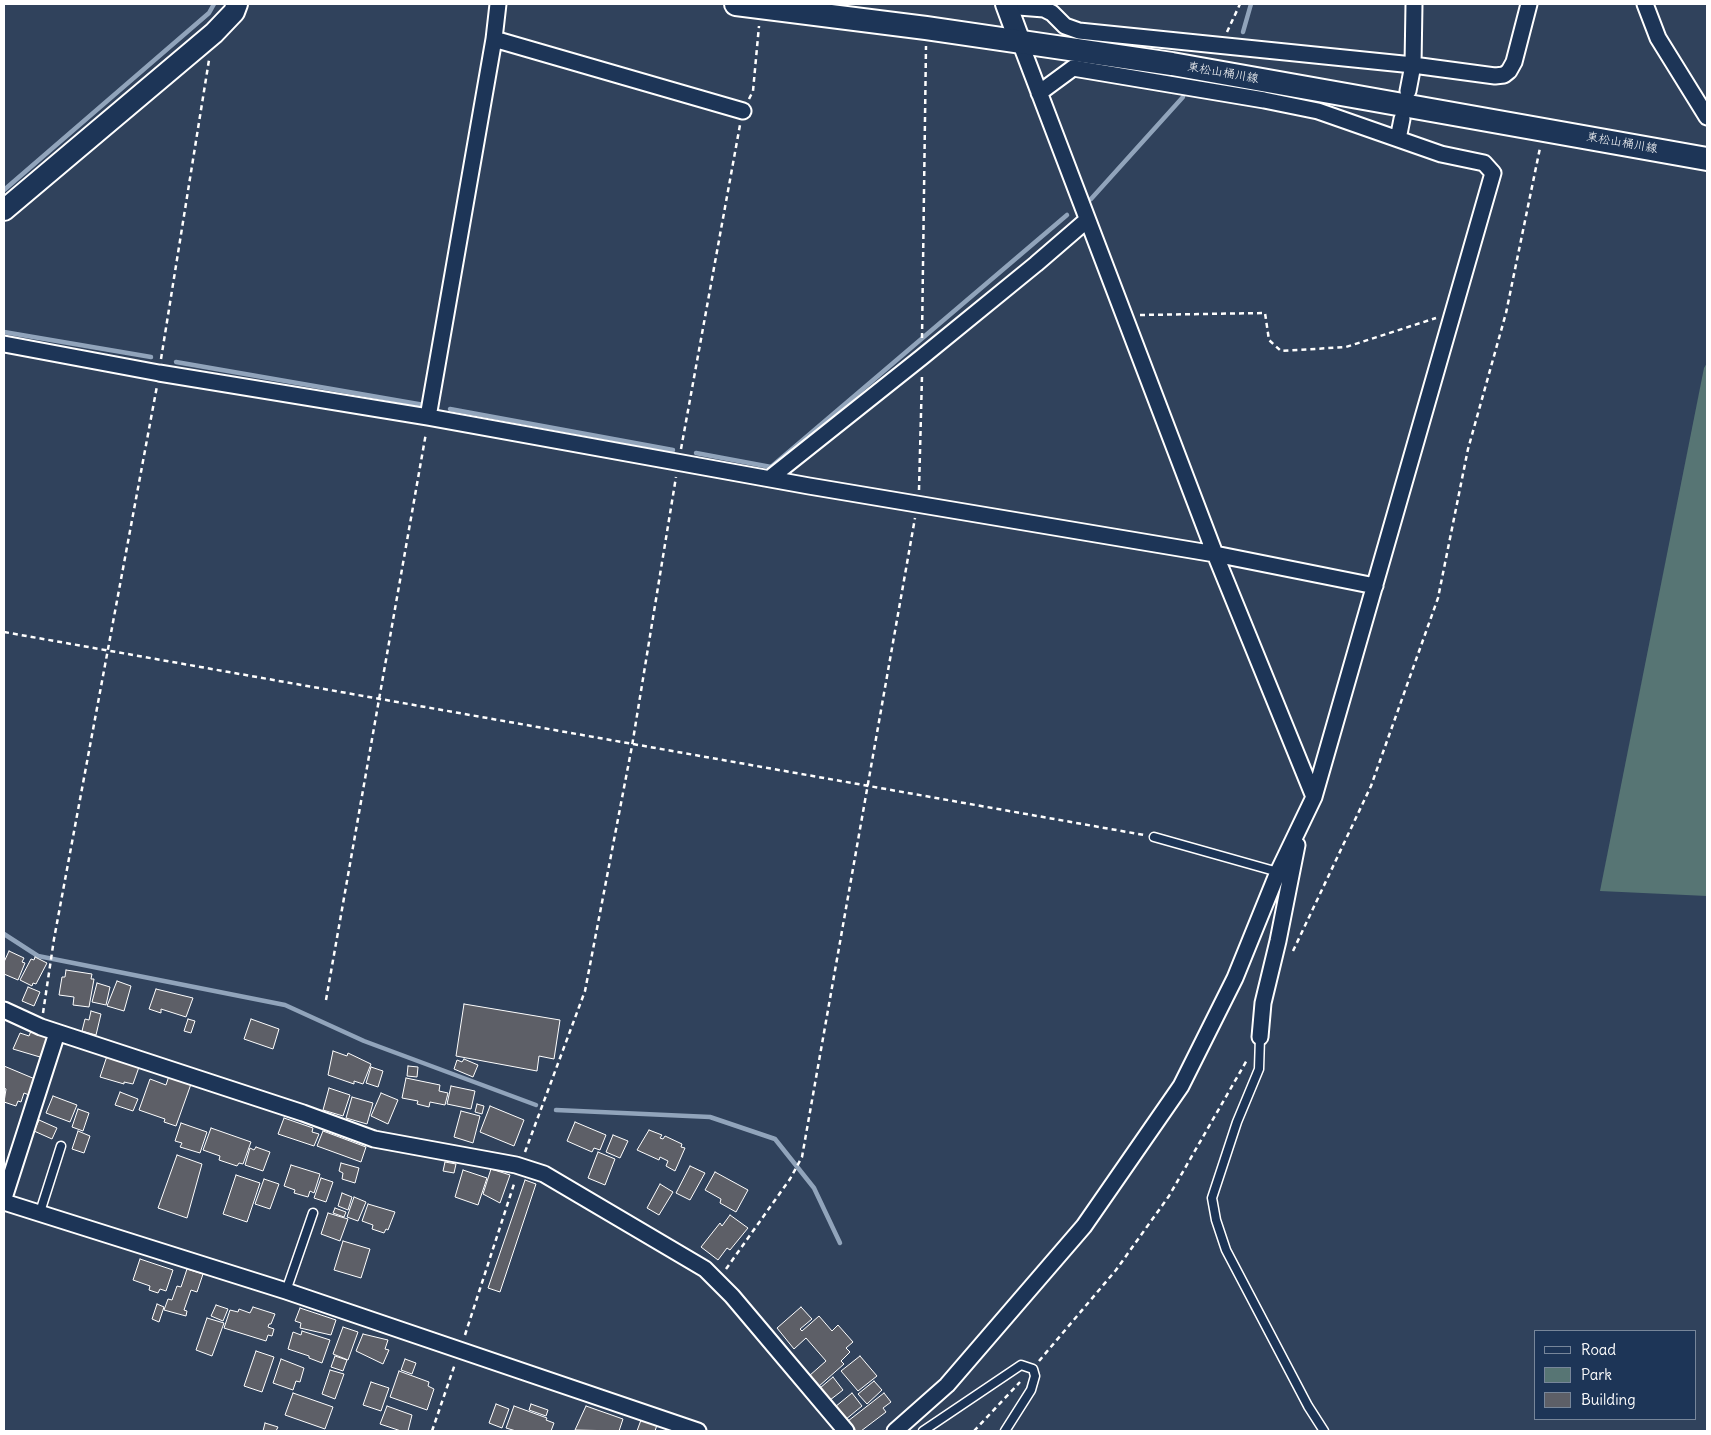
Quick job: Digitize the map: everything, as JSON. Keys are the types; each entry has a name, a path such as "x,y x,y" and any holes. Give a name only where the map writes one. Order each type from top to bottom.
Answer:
{"main road":[{"name":"東松山桶川線","path":"736,4 926,28 1182,65 1707,159"}],"street":[{"path":"428,417 494,39 498,4"},
{"path":"1408,91 1414,65 1414,4"},
{"path":"1314,797 1215,554 1086,220 1006,5 1044,9 1052,13 1065,26 1079,31 1414,65 1495,76 1504,75 1509,71 1514,62 1529,4"},
{"path":"1645,4 1658,38 1707,118"},
{"path":"4,210 214,33 238,7"},
{"path":"494,39 743,110"},
{"path":"895,1431 947,1385 1084,1226 1180,1086 1235,978 1278,872 1314,797 1493,172 1484,164 1441,154 1318,111 1073,68 1039,93"},
{"path":"1398,138 1402,119"},
{"path":"770,478 1036,264 1086,220"},
{"path":"4,344 159,373 428,417 918,504 1215,554 1375,586"},
{"path":"1260,1037 1263,1003 1278,941 1301,824"},
{"path":"4,1010 41,1027 303,1113 374,1139 520,1166 552,1179 704,1269 717,1280 846,1431"},
{"path":"4,1198 57,1032"},
{"path":"4,1202 286,1291 698,1431"}],"lane":[{"path":"1154,837 1278,872"},
{"path":"1260,1037 1258,1069 1237,1122 1212,1198 1216,1220 1226,1250 1308,1406 1324,1431"},
{"path":"40,1212 61,1146"},
{"path":"286,1291 313,1213"},
{"path":"923,1431 1021,1365 1033,1368 1035,1376 1032,1390 1004,1431"}],"path":[{"path":"1221,46 1240,4"},
{"path":"432,1431 520,1166 585,991 632,746 679,462 743,110 753,91 761,8"},
{"path":"717,1280 790,1179 802,1157 918,504 926,151 926,28"},
{"path":"41,1027 54,939 159,373 214,33"},
{"path":"1290,957 1371,786 1438,598 1468,449 1506,313 1551,131"},
{"path":"1123,315 1266,313 1269,340 1281,351 1346,347 1453,313"},
{"path":"326,1000 428,417"},
{"path":"4,632 632,746 1154,837"},
{"path":"974,1431 1033,1368 1116,1270 1168,1196 1260,1037"}],"green space":[{"path":"1707,363 1707,896 1600,891 1704,368"}],"building":[{"path":"9,951 24,958 22,962 25,963 18,980 4,974 4,962"},
{"path":"35,957 47,963 36,984 33,983 32,986 20,980 31,959 34,960"},
{"path":"66,970 92,974 91,979 94,979 89,1007 73,1005 74,997 59,995 62,977 65,977"},
{"path":"117,981 131,986 124,1011 107,1006"},
{"path":"97,983 110,987 106,1005 92,1002"},
{"path":"28,987 40,992 34,1006 22,1001"},
{"path":"156,989 193,998 186,1017 161,1009 161,1013 149,1009"},
{"path":"464,1004 560,1020 554,1059 539,1056 537,1071 456,1056"},
{"path":"91,1011 101,1014 96,1035 82,1031 85,1019 89,1020"},
{"path":"188,1019 195,1021 191,1033 184,1031"},
{"path":"251,1019 279,1029 273,1049 244,1039"},
{"path":"31,1031 47,1038 40,1057 13,1049 20,1033 29,1036"},
{"path":"333,1051 347,1056 348,1053 371,1064 363,1084 354,1081 354,1084 328,1075"},
{"path":"107,1056 139,1067 133,1084 124,1082 124,1084 100,1077"},
{"path":"464,1059 478,1065 473,1077 454,1069 457,1060 462,1062"},
{"path":"4,1066 35,1079 29,1095 24,1093 21,1102 18,1101 16,1106 4,1102 6,1089 4,1088"},
{"path":"408,1066 418,1067 417,1077 407,1076"},
{"path":"371,1067 383,1071 378,1087 366,1083"},
{"path":"169,1076 191,1084 176,1126 164,1122 165,1119 139,1110 150,1079 166,1085"},
{"path":"406,1078 440,1085 439,1091 448,1093 445,1105 430,1102 429,1107 417,1104 418,1101 402,1098"},
{"path":"451,1086 475,1091 471,1109 447,1104"},
{"path":"329,1088 350,1095 343,1116 323,1110"},
{"path":"120,1092 138,1099 133,1111 115,1105"},
{"path":"381,1093 398,1100 388,1124 371,1116"},
{"path":"53,1096 77,1105 70,1122 46,1113"},
{"path":"352,1097 373,1103 367,1124 346,1118"},
{"path":"477,1104 484,1106 482,1114 475,1112"},
{"path":"490,1106 524,1120 514,1146 480,1132"},
{"path":"78,1109 89,1113 83,1131 72,1127"},
{"path":"461,1111 480,1116 473,1143 454,1137"},
{"path":"284,1118 313,1128 312,1132 319,1134 314,1146 278,1134"},
{"path":"39,1120 57,1128 52,1139 34,1131"},
{"path":"575,1122 606,1135 600,1150 594,1148 592,1152 567,1141"},
{"path":"181,1123 207,1132 200,1153 180,1147 182,1143 175,1141"},
{"path":"211,1128 251,1142 243,1164 239,1163 237,1166 219,1160 220,1156 203,1150"},
{"path":"649,1130 662,1135 660,1138 663,1139 665,1136 682,1144 681,1147 685,1148 675,1171 666,1166 668,1161 660,1157 659,1160 637,1150"},
{"path":"78,1131 90,1136 84,1153 72,1149"},
{"path":"323,1131 366,1147 361,1162 317,1146"},
{"path":"613,1135 628,1141 620,1158 606,1152"},
{"path":"256,1147 270,1152 263,1171 245,1165 250,1148 254,1150"},
{"path":"598,1152 615,1159 605,1185 588,1178"},
{"path":"177,1155 202,1164 187,1218 158,1208"},
{"path":"445,1162 456,1164 454,1173 443,1171"},
{"path":"341,1163 359,1168 355,1183 342,1179 343,1173 339,1171"},
{"path":"291,1165 320,1174 314,1193 310,1191 308,1197 294,1193 295,1190 284,1186"},
{"path":"690,1166 705,1173 690,1200 676,1193"},
{"path":"491,1169 510,1175 500,1203 483,1194"},
{"path":"463,1170 487,1178 478,1205 455,1197"},
{"path":"715,1172 748,1190 736,1212 720,1203 721,1199 705,1190"},
{"path":"236,1175 260,1183 247,1222 223,1214"},
{"path":"321,1178 333,1182 326,1202 314,1198"},
{"path":"264,1179 279,1184 270,1209 255,1204"},
{"path":"525,1180 536,1184 500,1292 488,1288"},
{"path":"660,1184 673,1192 659,1215 647,1208"},
{"path":"342,1193 352,1197 348,1210 338,1206"},
{"path":"354,1197 366,1202 358,1221 347,1217"},
{"path":"368,1204 395,1212 388,1230 386,1229 384,1233 372,1229 373,1225 362,1221"},
{"path":"335,1208 346,1212 344,1217 333,1213"},
{"path":"328,1213 348,1219 340,1241 321,1234"},
{"path":"730,1215 748,1228 730,1250 727,1248 718,1260 701,1247 720,1223 722,1226"},
{"path":"343,1241 370,1249 361,1278 334,1270"},
{"path":"140,1259 173,1270 166,1291 160,1289 158,1293 149,1290 150,1286 133,1280"},
{"path":"187,1269 203,1274 197,1292 191,1290 184,1310 187,1311 186,1316 164,1310 168,1299 172,1300 177,1286 181,1287"},
{"path":"157,1304 164,1307 159,1322 152,1319"},
{"path":"216,1305 228,1309 223,1321 211,1316"},
{"path":"253,1307 275,1314 268,1327 274,1329 272,1336 268,1335 266,1341 224,1328 230,1310 238,1312 239,1309 250,1313"},
{"path":"801,1307 812,1319 800,1329 802,1331 819,1316 832,1331 838,1325 853,1342 846,1348 850,1352 841,1361 844,1364 818,1387 809,1376 826,1361 806,1338 794,1349 777,1328"},
{"path":"300,1308 336,1320 331,1335 300,1328 301,1323 295,1321"},
{"path":"207,1318 224,1323 212,1356 196,1350"},
{"path":"343,1327 358,1332 348,1360 333,1354"},
{"path":"302,1331 330,1340 322,1363 309,1358 309,1356 288,1349 293,1332 301,1335"},
{"path":"363,1334 388,1340 385,1349 389,1350 383,1364 356,1351"},
{"path":"256,1351 274,1357 262,1392 244,1386"},
{"path":"335,1356 347,1360 343,1371 331,1367"},
{"path":"860,1356 877,1376 858,1391 841,1371"},
{"path":"281,1359 304,1368 300,1382 296,1381 293,1390 273,1383"},
{"path":"405,1359 416,1363 412,1374 401,1370"},
{"path":"330,1370 344,1374 335,1399 322,1394"},
{"path":"399,1371 429,1382 428,1386 434,1389 427,1410 390,1397"},
{"path":"833,1377 843,1390 830,1400 820,1388"},
{"path":"874,1381 882,1390 867,1404 858,1394"},
{"path":"371,1382 389,1388 381,1411 363,1405"},
{"path":"293,1393 333,1407 325,1429 285,1415"},
{"path":"852,1393 862,1406 845,1420 835,1407"},
{"path":"884,1393 891,1402 883,1408 886,1412 861,1431 856,1431 848,1421"},
{"path":"496,1404 509,1409 502,1428 489,1423"},
{"path":"531,1404 548,1410 546,1416 529,1410"},
{"path":"387,1406 412,1415 408,1431 401,1431 380,1424"},
{"path":"514,1406 547,1418 546,1420 554,1423 551,1431 516,1431 506,1428"},
{"path":"586,1406 623,1419 619,1431 575,1430"},
{"path":"641,1420 657,1425 655,1431 637,1431"},
{"path":"265,1423 278,1427 276,1431 263,1431"}],"waterway":[{"path":"4,190 209,13 214,4"},
{"path":"1243,32 1251,4"},
{"path":"1091,199 1183,97"},
{"path":"696,453 771,467 1067,215"},
{"path":"4,332 151,357"},
{"path":"176,362 424,405"},
{"path":"450,409 673,450"},
{"path":"4,934 38,956 285,1005 364,1041 536,1105"},
{"path":"556,1110 710,1117 775,1139 814,1188 840,1243"}]}
